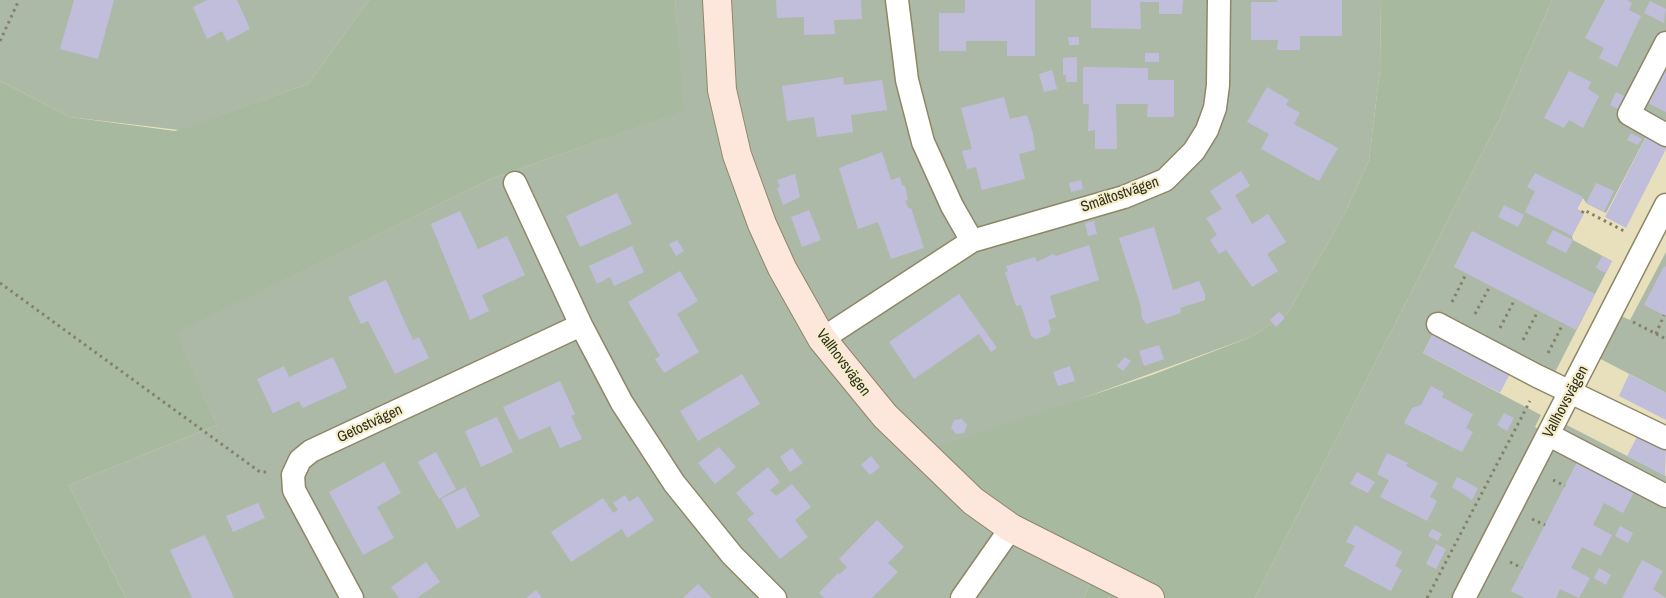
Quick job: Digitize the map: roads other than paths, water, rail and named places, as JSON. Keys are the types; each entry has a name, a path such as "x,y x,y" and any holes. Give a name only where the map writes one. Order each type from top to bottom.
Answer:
{"street":[{"name":"Vallhovsvägen","path":"717,0 722,90 737,155 762,224 782,268 822,339 884,416 974,501 1011,528 1150,598"},
{"path":"897,0 907,80 923,142 952,206 972,241"},
{"name":"Smältostvägen","path":"822,339 972,241 1124,197 1165,180 1194,152 1207,130 1215,108 1218,85 1219,0"},
{"path":"1666,42 1629,114 1666,135"},
{"path":"515,183 582,325 622,403 674,483 732,555 775,598"},
{"name":"Vallhovsvägen","path":"1464,598 1666,205"},
{"path":"1438,324 1543,379 1666,438"},
{"name":"Getostvägen","path":"352,598 294,490 293,475 300,460 311,451 582,325"},
{"path":"1549,435 1666,496"},
{"path":"962,598 1011,528"}]}
